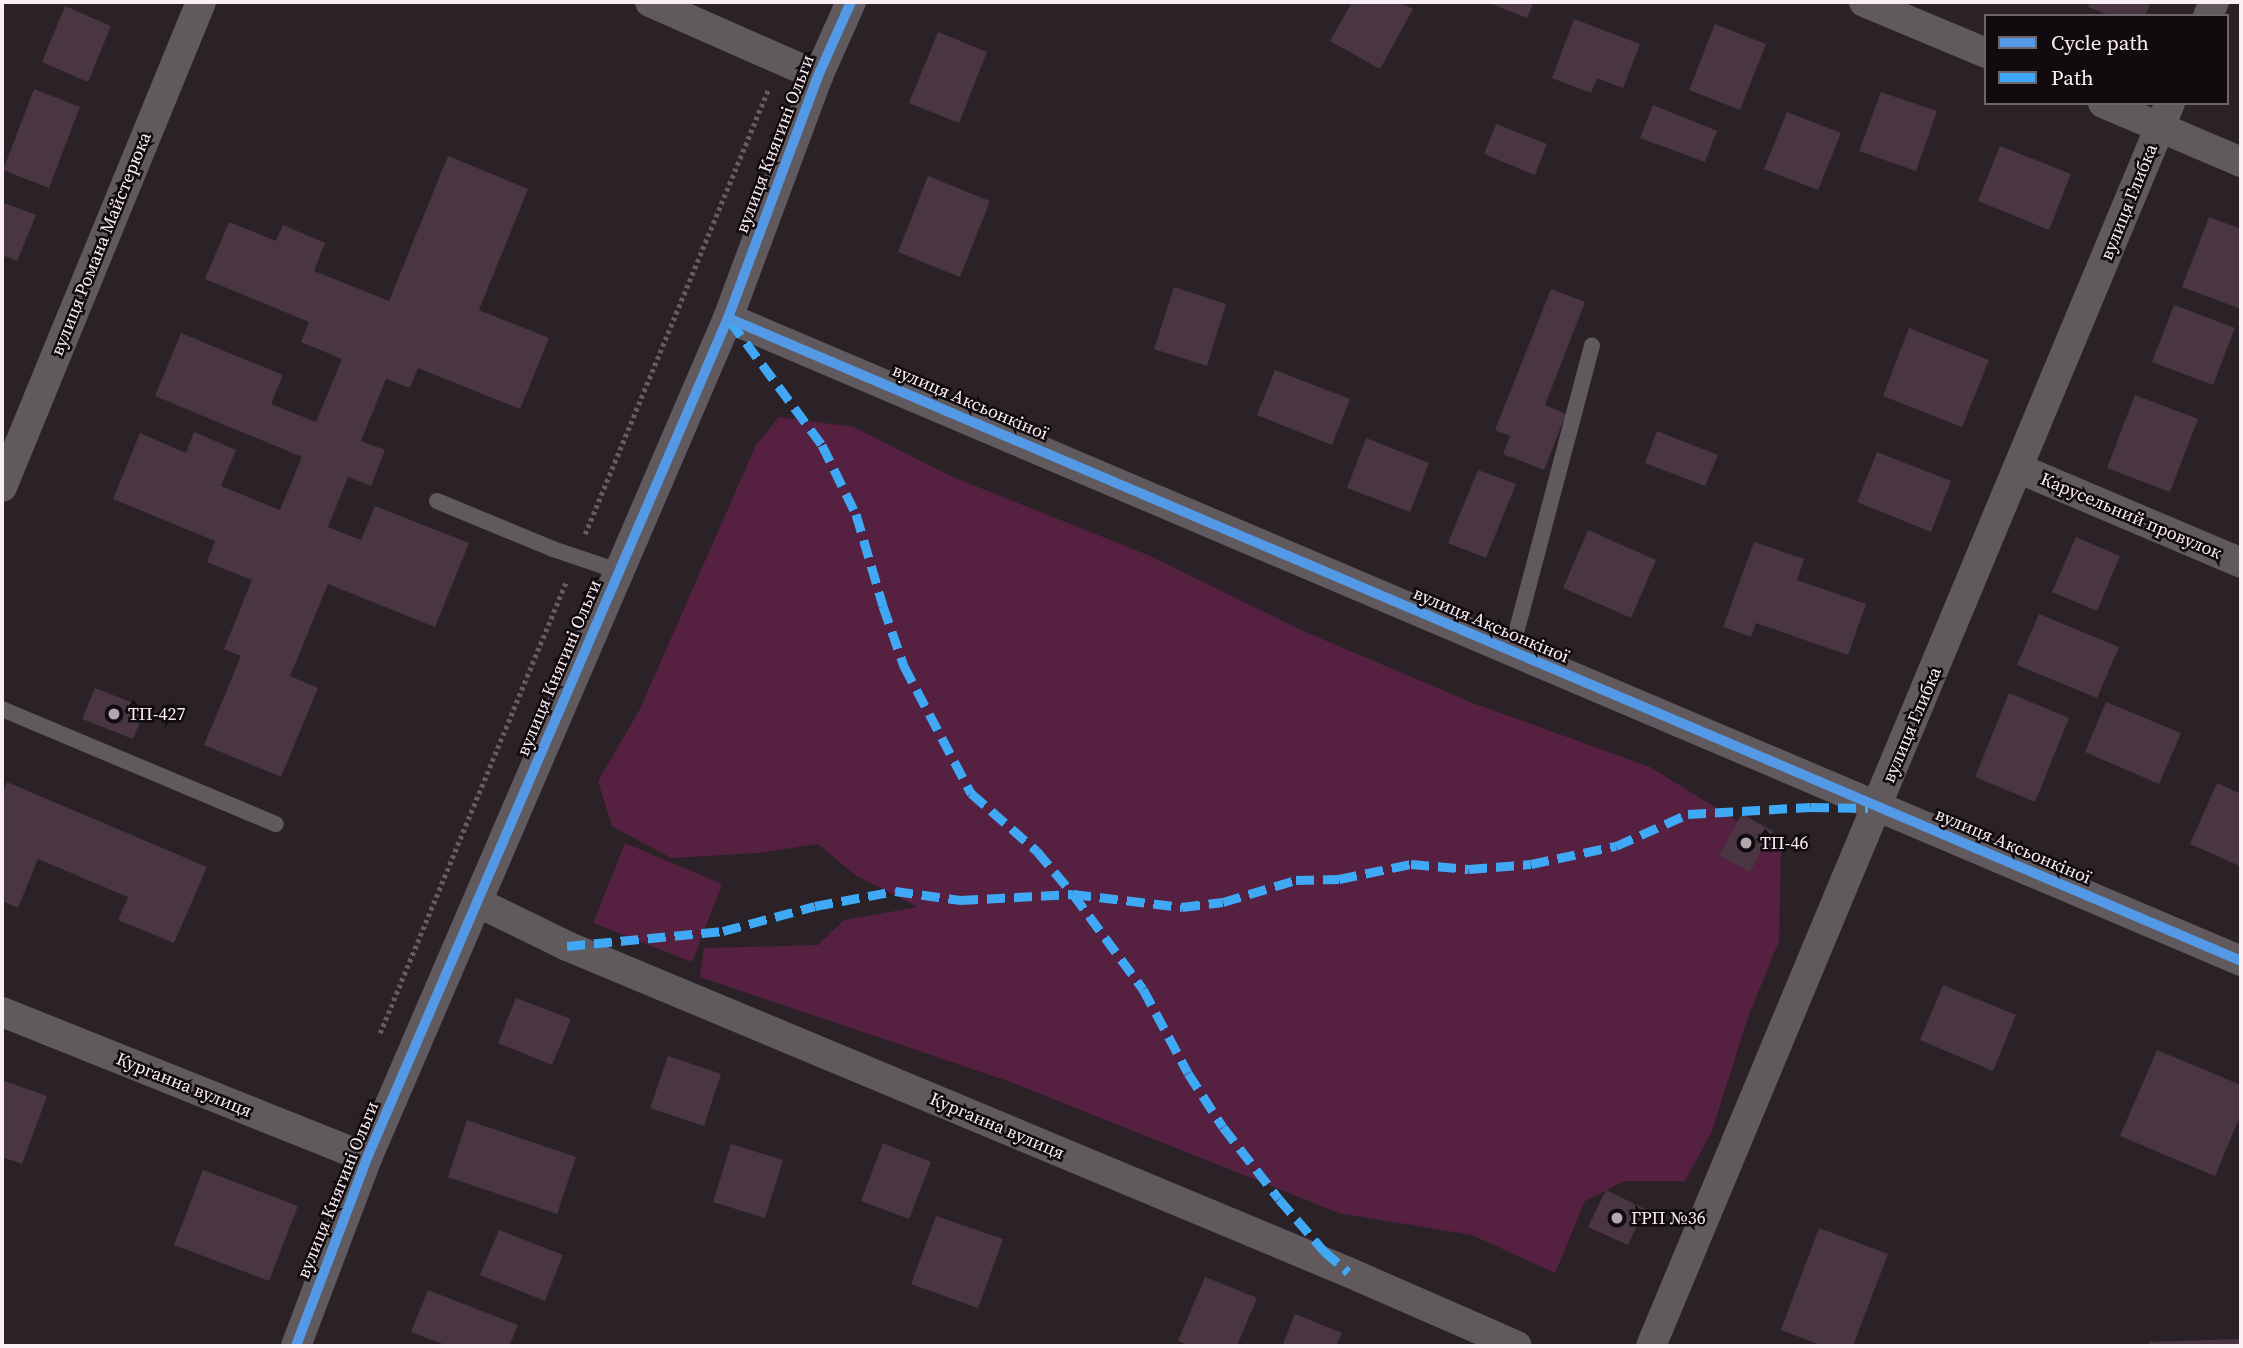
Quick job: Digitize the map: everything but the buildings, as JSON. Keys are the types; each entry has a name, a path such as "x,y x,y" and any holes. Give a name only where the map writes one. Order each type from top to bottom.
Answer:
{"street":[{"name":"вулиця Романа Майстерюка","path":"2,487 201,2"},
{"path":"650,2 818,76"},
{"name":"вулиця Княгині Ольги","path":"296,1346 367,1158 479,904 728,318 818,76 851,2"},
{"path":"1864,2 1984,53"},
{"path":"2113,105 2165,115 2241,162"},
{"name":"вулиця Глибка","path":"1651,1346 2020,469 2165,115"},
{"name":"вулиця Аксьонкіної","path":"728,318 2241,961"},
{"name":"Карусельний провулок","path":"2020,469 2241,563"},
{"name":"Курганна вулиця","path":"479,904 567,946 1335,1267 1517,1346"},
{"name":"Курганна вулиця","path":"2,1012 367,1158"}],"lane":[{"path":"1511,652 1592,346"},
{"path":"437,501 618,572"},
{"path":"2,709 276,824"}],"path":[{"path":"376,1043 780,59"}],"shaded area":[{"path":"779,417 854,427 948,475 1148,555 1301,630 1470,702 1650,767 1781,848 1779,941 1747,1020 1712,1131 1685,1181 1625,1181 1585,1201 1555,1273 1472,1235 1339,1213 1008,1081 700,977 704,948 818,945 844,920 918,907 855,875 818,844 758,853 671,858 612,826 598,781 640,709 756,445"},
{"path":"625,843 722,884 692,962 593,923"}],"marked path":[{"path":"730,321 822,445 856,514 904,666 971,793 1037,851 1073,894 1143,989 1188,1073 1223,1127 1279,1199 1324,1251 1348,1272"},
{"path":"567,946 723,931 815,906 895,891 960,900 1073,894 1182,907 1223,902 1296,880 1339,879 1411,864 1469,869 1531,864 1616,846 1688,814 1811,807 1868,808"}],"cycle path":[{"path":"296,1346 367,1158 728,318 818,76 851,2"},
{"path":"728,318 2241,961"}],"place":[{"name":"ТП-427","path":"114,714"},
{"name":"ТП-46","path":"1746,843"},
{"name":"ГРП №36","path":"1617,1218"}]}
